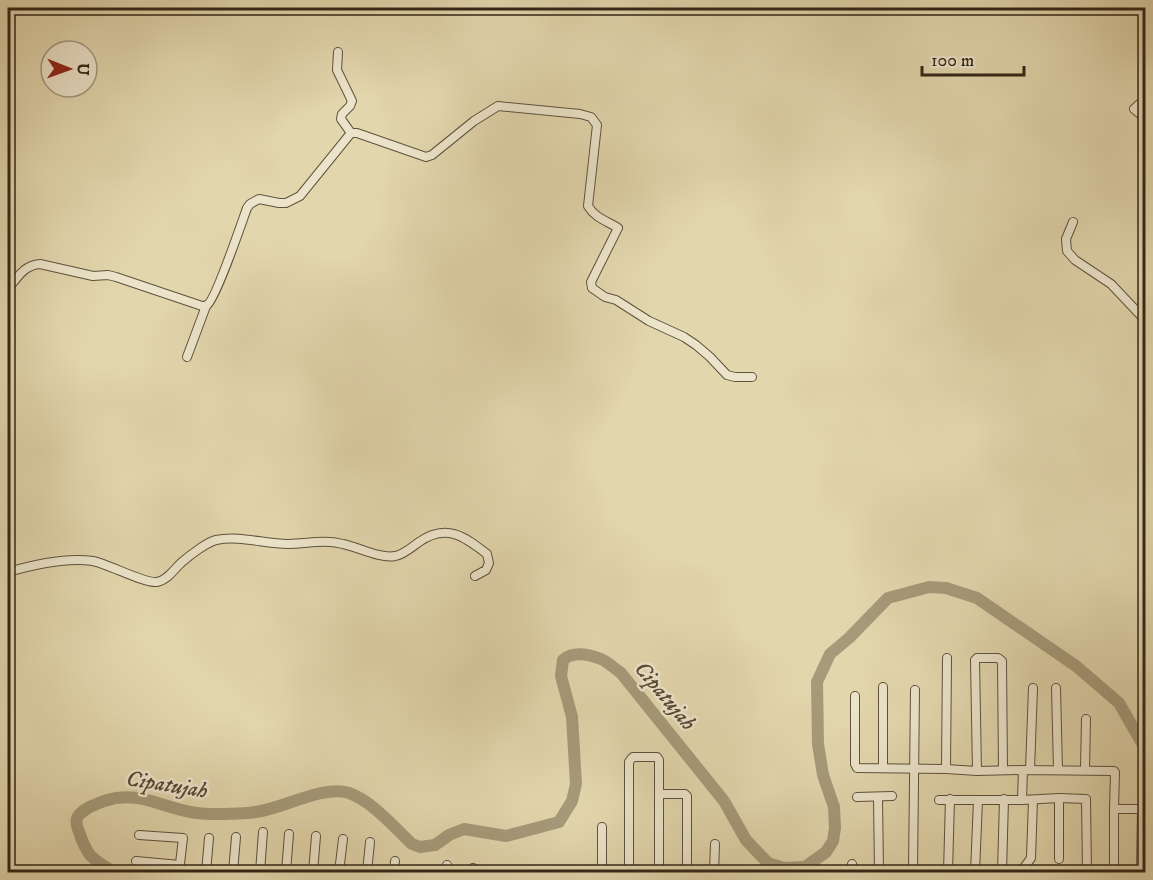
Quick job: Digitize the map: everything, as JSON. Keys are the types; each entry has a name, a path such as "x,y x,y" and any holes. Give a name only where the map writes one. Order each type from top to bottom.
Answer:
{"street":[{"path":"338,52 337,70 351,101 341,119 351,134"},
{"path":"1146,98 1134,109 1146,119"},
{"path":"187,357 206,306 216,289 250,204 259,199 286,203 300,196 351,134 357,133 426,157 432,155 474,121 498,106 591,117 597,125 588,206 597,217 618,228 591,282 592,288 649,321 684,337 710,357 727,375 752,377"},
{"path":"1073,222 1066,239 1067,251 1075,260 1112,284 1146,321"},
{"path":"8,289 25,268 33,264 40,264 93,276 116,277 206,306"},
{"path":"8,572 32,565 64,561 91,561 151,582 160,582 182,562 215,540 244,539 289,544 324,541 384,556 397,556 426,537 441,532 458,534 487,554 489,563 486,570 475,576"},
{"path":"946,769 947,658"},
{"path":"977,771 975,660 977,658 998,658 1002,661 1003,770"},
{"path":"883,687 884,768"},
{"path":"1022,800 1033,688"},
{"path":"1056,688 1058,770"},
{"path":"913,873 915,690"},
{"path":"855,696 856,766 860,768 1115,772 1114,873"},
{"path":"1085,770 1086,719"},
{"path":"629,873 629,762 633,757 659,759 659,873"},
{"path":"659,794 685,794 687,796 687,873"},
{"path":"878,796 879,873"},
{"path":"857,797 892,796"},
{"path":"1059,798 1059,859"},
{"path":"939,800 1091,798 1087,873"},
{"path":"948,873 950,799"},
{"path":"975,873 978,800"},
{"path":"1002,873 1004,800"},
{"path":"1021,873 1031,858 1033,800"},
{"path":"1114,809 1141,809 1142,811 1141,873"},
{"path":"602,827 602,873"},
{"path":"260,873 263,832"},
{"path":"286,873 289,834"},
{"path":"136,861 180,869 183,838 139,835"},
{"path":"313,873 316,836"},
{"path":"233,873 236,837"},
{"path":"206,873 209,838"},
{"path":"339,873 343,839"},
{"path":"367,873 370,842"},
{"path":"714,873 715,844"},
{"path":"393,873 395,861"}],"waterway":[{"name":"Cipatujah","path":"114,872 90,855 76,822 79,814 88,808 117,798 140,798 197,813 229,814 259,811 313,795 338,791 349,793 366,802 412,844 420,847 435,845 449,835 464,829 506,836 559,822 572,801 576,784 572,717 561,676 563,660 571,655 581,654 601,659 621,673 724,801 746,840 768,863 784,868 805,867 826,852 833,841 835,828 834,807 823,775 818,744 817,682 830,654 888,598 929,587 946,588 977,598 1076,666 1119,703 1146,750"}]}
